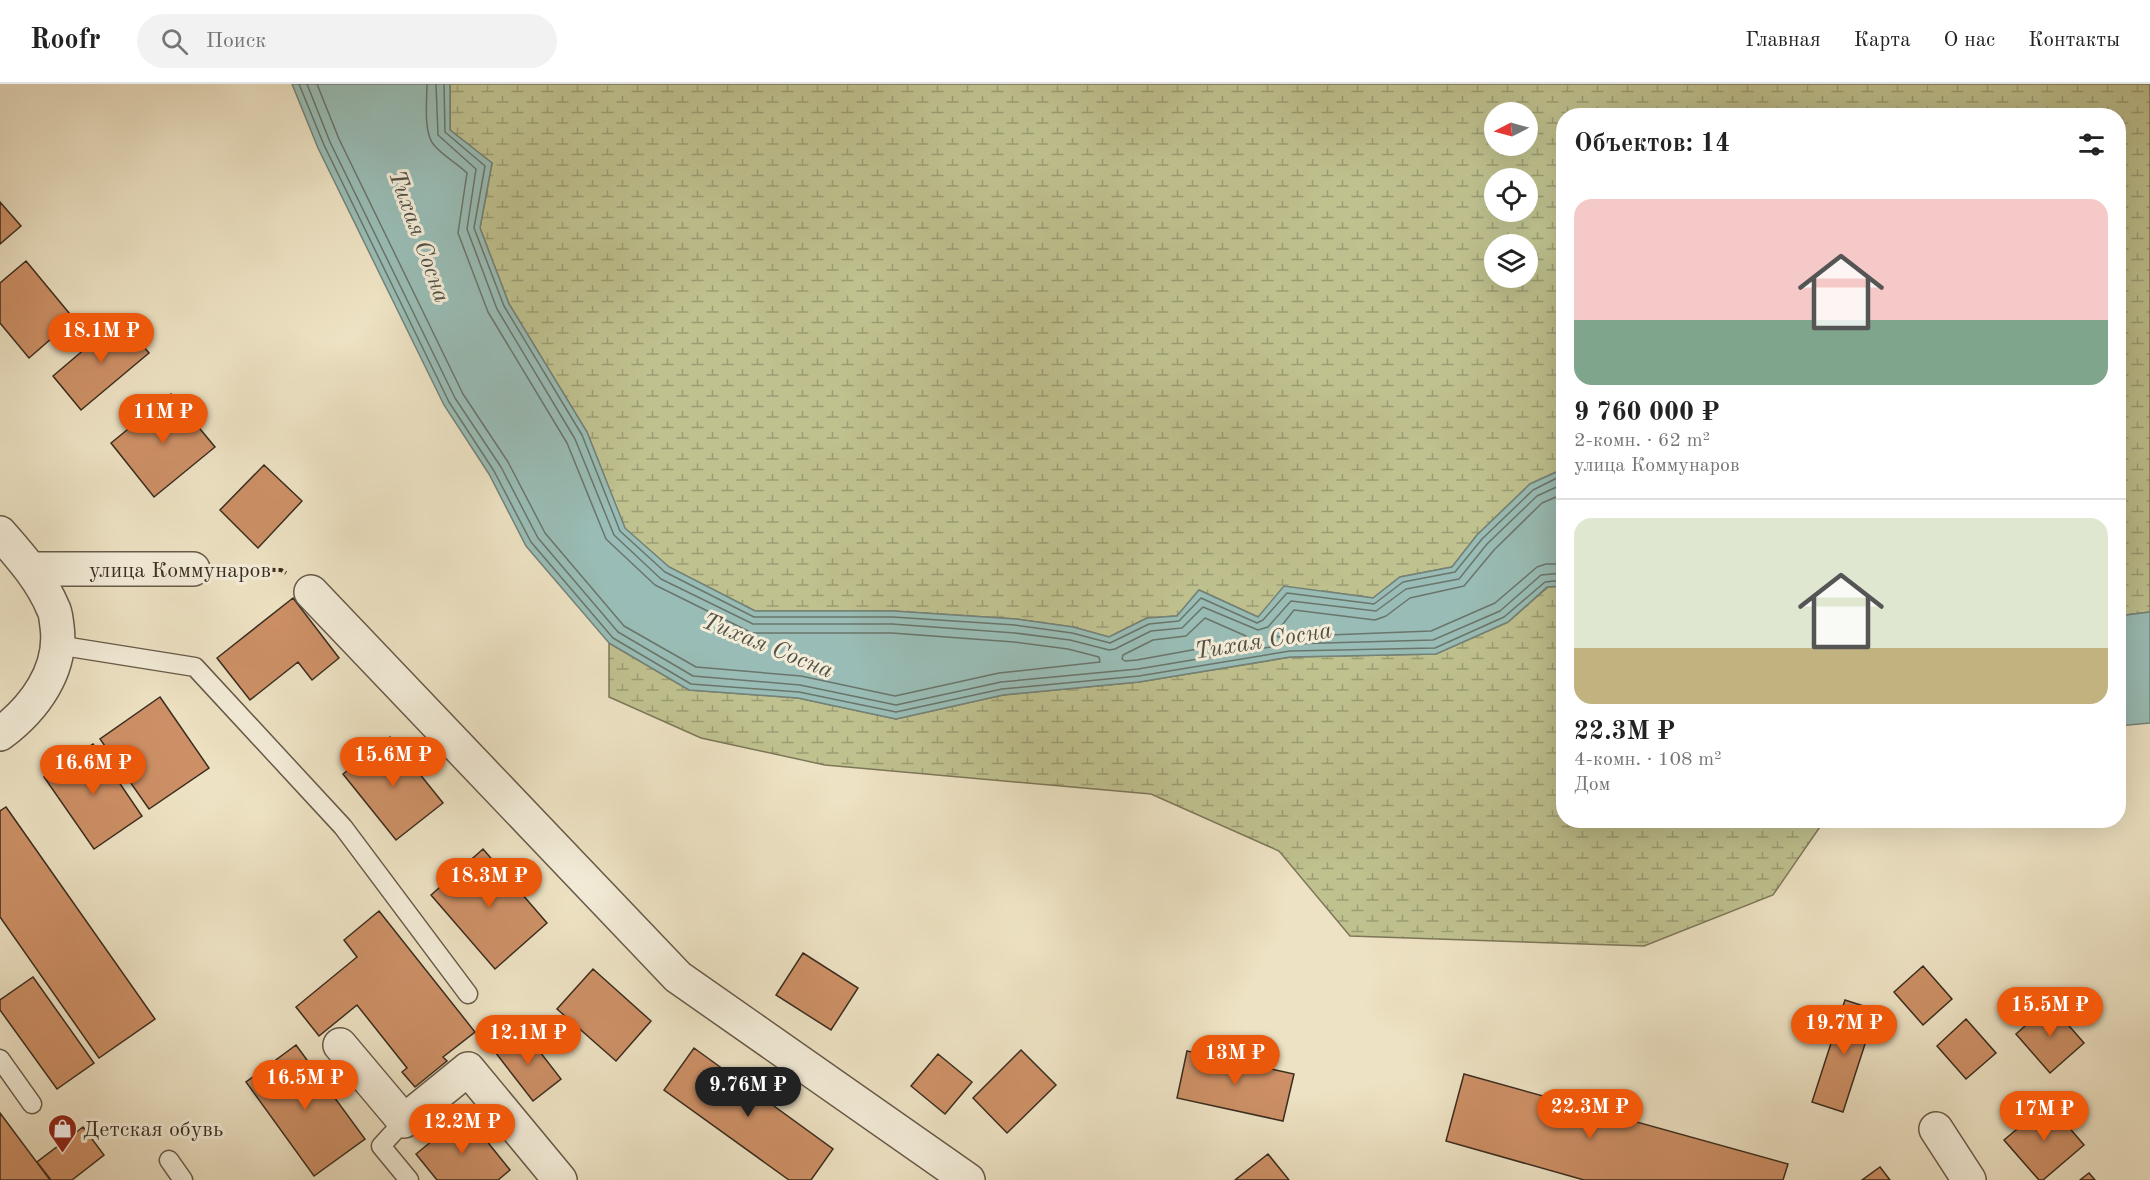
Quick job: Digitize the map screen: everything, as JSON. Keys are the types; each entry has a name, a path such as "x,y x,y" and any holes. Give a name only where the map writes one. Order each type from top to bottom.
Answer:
{"street":[{"path":"0,533 31,569 54,609 57,645 57,658 44,690 12,725 0,734"},
{"name":"улица Коммунаров","path":"31,569 193,569"},
{"path":"311,592 678,977 968,1180"},
{"path":"340,1045 404,1121 468,1070 560,1180"},
{"path":"1936,1129 1969,1180"}],"lane":[{"path":"57,645 195,667 343,827 468,994"},
{"path":"0,1059 32,1104"},
{"path":"404,1121 381,1146 409,1180"},
{"path":"170,1161 183,1180"}],"path":[{"name":"улица Коммунаров","path":"193,569 281,570 311,592"}],"green space":[{"path":"450,84 2150,84 2150,612 2126,615 2126,108 1556,108 1556,472 1530,484 1477,535 1452,567 1400,577 1373,598 1323,591 1258,617 1199,590 1177,616 1147,618 1109,637 1073,627 1016,619 893,611 755,611 669,567 625,529 587,432 509,304 480,228 492,163 450,130"},
{"path":"1556,586 1556,828 1819,828 1773,895 1644,946 1350,936 1279,851 1151,794 825,765 701,738 609,697 609,643 689,690 798,698 896,719 1003,695 1139,682 1291,657 1436,654 1508,622 1548,587"}],"water":[{"name":"Тихая Сосна","path":"292,84 450,84 450,130 492,163 480,228 509,304 587,432 625,528 669,567 755,611 893,611 1016,619 1073,627 1109,637 1147,618 1177,616 1199,590 1258,617 1284,586 1373,598 1400,577 1452,567 1477,535 1530,484 1556,472 1556,586 1547,587 1508,622 1436,654 1290,657 1139,682 1003,695 896,719 798,698 689,690 609,643 526,546 489,474 444,405 318,148"},
{"path":"2150,612 2150,723 2126,725 2126,615"}],"building":[{"path":"0,202 21,226 0,244"},
{"path":"26,261 74,319 29,358 0,323 0,283"},
{"path":"120,319 149,353 81,410 53,376"},
{"path":"171,394 215,447 154,497 111,443"},
{"path":"264,465 302,501 258,548 220,510"},
{"path":"293,598 339,658 312,680 298,662 250,700 217,658"},
{"path":"160,697 209,768 149,809 100,739"},
{"path":"390,737 443,803 396,840 343,774"},
{"path":"93,744 142,816 94,849 44,777"},
{"path":"6,807 155,1019 99,1058 0,917 0,811"},
{"path":"483,849 547,923 495,969 431,895"},
{"path":"379,911 475,1032 443,1057 447,1061 415,1087 402,1072 407,1068 357,1005 319,1036 296,1007 357,957 344,940"},
{"path":"803,953 858,988 831,1030 776,995"},
{"path":"1923,966 1952,999 1923,1025 1894,992"},
{"path":"593,969 651,1021 616,1061 557,1009"},
{"path":"33,977 94,1063 57,1089 0,1010 0,1000"},
{"path":"1845,1000 1876,1010 1843,1112 1812,1102"},
{"path":"2050,1004 2084,1043 2050,1073 2016,1034"},
{"path":"1966,1019 1996,1053 1966,1079 1937,1046"},
{"path":"523,1030 561,1079 533,1101 495,1052"},
{"path":"296,1045 365,1139 314,1176 246,1082"},
{"path":"694,1048 833,1149 811,1180 789,1180 664,1090"},
{"path":"1021,1050 1056,1085 1007,1133 973,1098"},
{"path":"1187,1051 1294,1074 1283,1121 1177,1098"},
{"path":"938,1054 972,1082 945,1114 911,1086"},
{"path":"1464,1074 1788,1164 1783,1180 1584,1180 1446,1141"},
{"path":"2048,1103 2084,1145 2043,1180 2039,1180 2004,1140"},
{"path":"0,1113 50,1180 0,1180"},
{"path":"465,1114 510,1170 498,1180 437,1180 416,1154"},
{"path":"83,1127 104,1155 72,1180 51,1180 37,1162"},
{"path":"1268,1154 1289,1180 1235,1180"},
{"path":"1880,1167 1890,1180 1862,1180"},
{"path":"2089,1173 2095,1180 2080,1180"}],"place":[{"name":"Детская обувь","path":"62,1154"}]}
